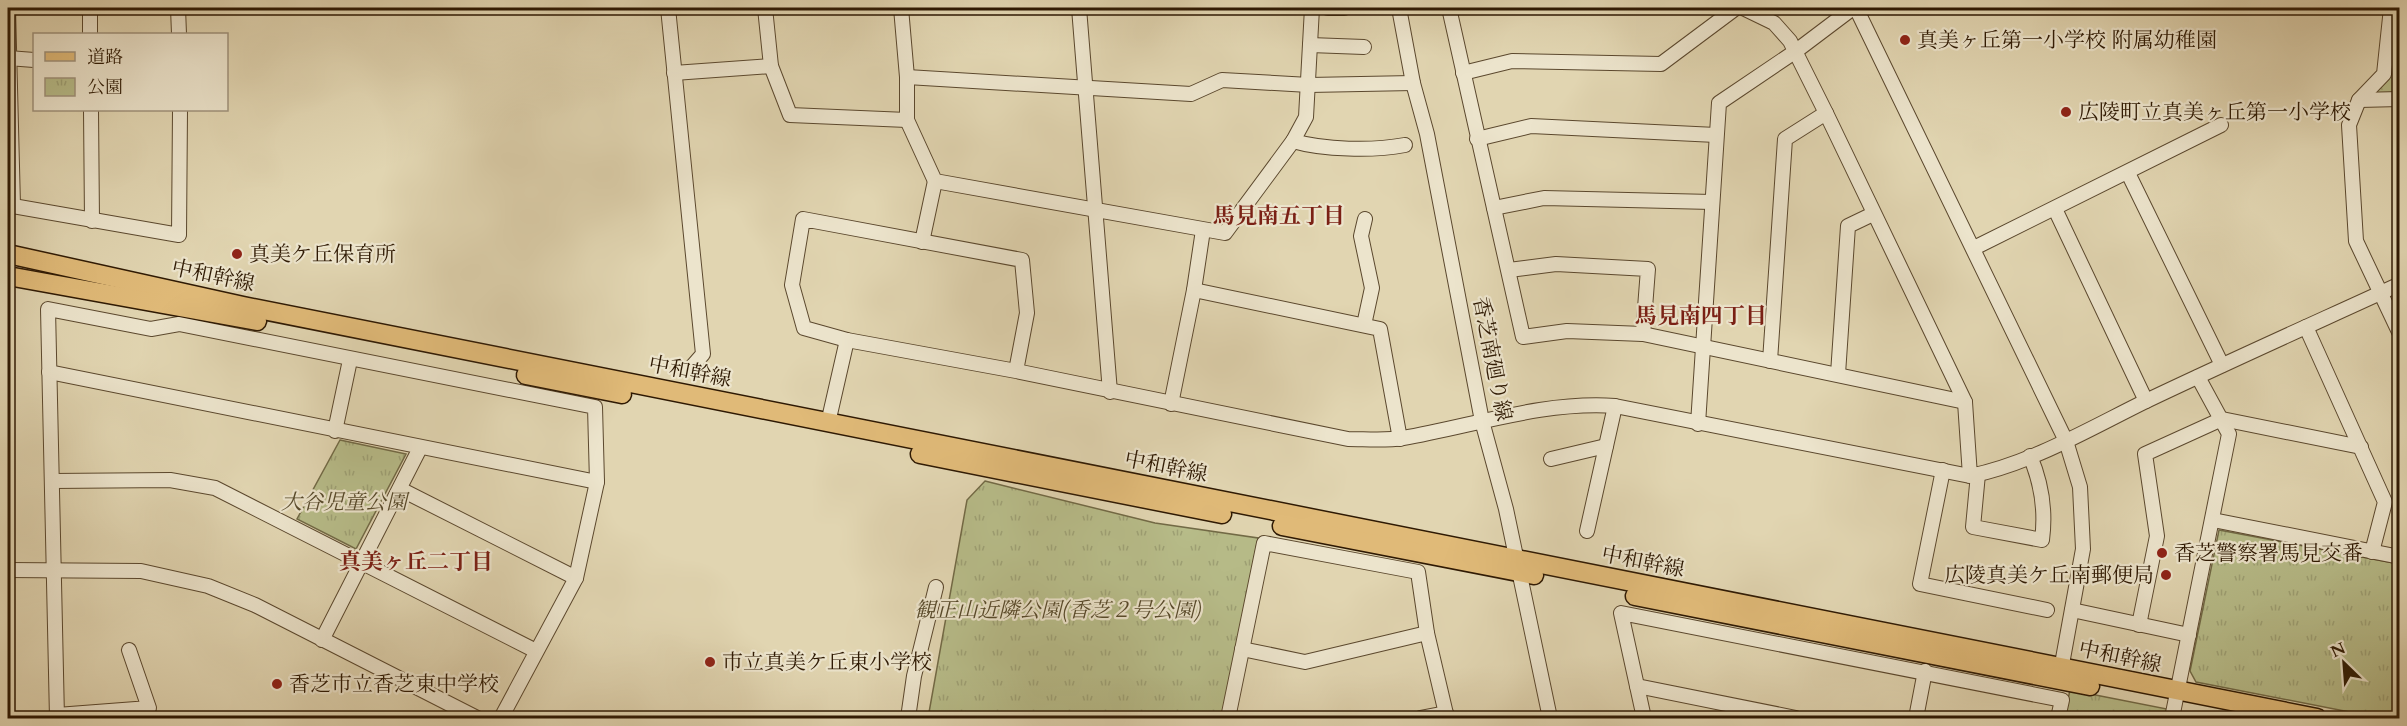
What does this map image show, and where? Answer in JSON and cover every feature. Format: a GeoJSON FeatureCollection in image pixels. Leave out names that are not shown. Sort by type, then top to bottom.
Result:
{"type":"FeatureCollection","features":[{"type":"Feature","properties":{"kind":"main road","name":"中和幹線"},"geometry":{"type":"LineString","coordinates":[[8,254],[243,306],[828,423],[1516,565]]}},
{"type":"Feature","properties":{"kind":"main road","name":"中和幹線"},"geometry":{"type":"LineString","coordinates":[[8,276],[252,320],[1516,565],[2061,674],[2176,705],[2254,718]]}},
{"type":"Feature","properties":{"kind":"main road","name":"中和幹線"},"geometry":{"type":"LineString","coordinates":[[2176,705],[2317,718]]}},
{"type":"Feature","properties":{"kind":"street"},"geometry":{"type":"LineString","coordinates":[[8,8],[13,206],[179,235],[180,111]]}},
{"type":"Feature","properties":{"kind":"street"},"geometry":{"type":"LineString","coordinates":[[90,8],[90,33]]}},
{"type":"Feature","properties":{"kind":"street"},"geometry":{"type":"LineString","coordinates":[[178,8],[179,33]]}},
{"type":"Feature","properties":{"kind":"street"},"geometry":{"type":"LineString","coordinates":[[668,8],[703,354],[689,370]]}},
{"type":"Feature","properties":{"kind":"street"},"geometry":{"type":"LineString","coordinates":[[765,8],[771,66],[790,115],[907,120]]}},
{"type":"Feature","properties":{"kind":"street"},"geometry":{"type":"LineString","coordinates":[[901,8],[907,77],[907,120],[935,181],[922,242]]}},
{"type":"Feature","properties":{"kind":"street"},"geometry":{"type":"LineString","coordinates":[[1079,8],[1110,392]]}},
{"type":"Feature","properties":{"kind":"street"},"geometry":{"type":"LineString","coordinates":[[935,181],[1226,233],[1293,141],[1306,117],[1312,8]]}},
{"type":"Feature","properties":{"kind":"street"},"geometry":{"type":"LineString","coordinates":[[1328,8],[1344,8]]}},
{"type":"Feature","properties":{"kind":"street","name":"香芝南廻り線"},"geometry":{"type":"LineString","coordinates":[[1399,8],[1413,83],[1427,134],[1482,422],[1506,509],[1550,718]]}},
{"type":"Feature","properties":{"kind":"street"},"geometry":{"type":"LineString","coordinates":[[1449,8],[1523,337],[1567,331],[1643,334],[1965,402]]}},
{"type":"Feature","properties":{"kind":"street"},"geometry":{"type":"LineString","coordinates":[[1463,73],[1512,61],[1661,64],[1736,8]]}},
{"type":"Feature","properties":{"kind":"street"},"geometry":{"type":"LineString","coordinates":[[1743,8],[1774,23],[1796,51],[1965,402],[1974,475],[1973,527],[2042,540],[2043,498],[2038,474],[2030,456]]}},
{"type":"Feature","properties":{"kind":"street"},"geometry":{"type":"LineString","coordinates":[[1698,424],[1719,103],[1855,8],[1974,248],[2066,441],[2080,488],[2083,549],[2061,674]]}},
{"type":"Feature","properties":{"kind":"street"},"geometry":{"type":"LineString","coordinates":[[2391,8],[2384,74],[2359,100],[2349,125],[2356,241],[2400,334]]}},
{"type":"Feature","properties":{"kind":"street"},"geometry":{"type":"LineString","coordinates":[[1311,45],[1364,47]]}},
{"type":"Feature","properties":{"kind":"street"},"geometry":{"type":"LineString","coordinates":[[8,58],[33,60]]}},
{"type":"Feature","properties":{"kind":"street"},"geometry":{"type":"LineString","coordinates":[[674,73],[771,66]]}},
{"type":"Feature","properties":{"kind":"street"},"geometry":{"type":"LineString","coordinates":[[907,77],[1191,94],[1222,80],[1309,85],[1413,83]]}},
{"type":"Feature","properties":{"kind":"street"},"geometry":{"type":"LineString","coordinates":[[2359,100],[2400,99]]}},
{"type":"Feature","properties":{"kind":"street"},"geometry":{"type":"LineString","coordinates":[[91,111],[92,221]]}},
{"type":"Feature","properties":{"kind":"street"},"geometry":{"type":"LineString","coordinates":[[1770,361],[1785,139],[1826,114]]}},
{"type":"Feature","properties":{"kind":"street"},"geometry":{"type":"LineString","coordinates":[[1477,139],[1531,126],[1716,135]]}},
{"type":"Feature","properties":{"kind":"street"},"geometry":{"type":"LineString","coordinates":[[1974,248],[2221,126]]}},
{"type":"Feature","properties":{"kind":"street"},"geometry":{"type":"LineString","coordinates":[[1293,141],[1385,149],[1405,145]]}},
{"type":"Feature","properties":{"kind":"street"},"geometry":{"type":"LineString","coordinates":[[2128,173],[2222,365]]}},
{"type":"Feature","properties":{"kind":"street"},"geometry":{"type":"LineString","coordinates":[[1494,208],[1544,198],[1712,202]]}},
{"type":"Feature","properties":{"kind":"street"},"geometry":{"type":"LineString","coordinates":[[2055,209],[2146,401]]}},
{"type":"Feature","properties":{"kind":"street"},"geometry":{"type":"LineString","coordinates":[[1838,374],[1848,226],[1873,214]]}},
{"type":"Feature","properties":{"kind":"street"},"geometry":{"type":"LineString","coordinates":[[1016,371],[1027,313],[1022,260],[803,219],[792,285],[804,328],[847,340],[1016,371],[1348,439],[1400,439],[1559,407],[1615,406],[1698,424],[1974,475],[1998,470],[2066,441],[2222,365],[2400,284]]}},
{"type":"Feature","properties":{"kind":"street"},"geometry":{"type":"LineString","coordinates":[[1364,325],[1372,288],[1361,236],[1365,219]]}},
{"type":"Feature","properties":{"kind":"street"},"geometry":{"type":"LineString","coordinates":[[1171,404],[1194,290],[1203,230]]}},
{"type":"Feature","properties":{"kind":"street"},"geometry":{"type":"LineString","coordinates":[[1509,270],[1556,264],[1648,269],[1643,334]]}},
{"type":"Feature","properties":{"kind":"street"},"geometry":{"type":"LineString","coordinates":[[1194,290],[1380,329],[1400,439]]}},
{"type":"Feature","properties":{"kind":"street"},"geometry":{"type":"LineString","coordinates":[[129,651],[149,708],[113,715],[57,717],[48,309],[151,329],[179,324],[350,360],[595,407],[597,482],[576,578],[501,718]]}},
{"type":"Feature","properties":{"kind":"street"},"geometry":{"type":"LineString","coordinates":[[2306,327],[2385,502],[2372,552]]}},
{"type":"Feature","properties":{"kind":"street"},"geometry":{"type":"LineString","coordinates":[[828,423],[847,340]]}},
{"type":"Feature","properties":{"kind":"street"},"geometry":{"type":"LineString","coordinates":[[335,431],[350,360]]}},
{"type":"Feature","properties":{"kind":"street"},"geometry":{"type":"LineString","coordinates":[[49,372],[597,482]]}},
{"type":"Feature","properties":{"kind":"street"},"geometry":{"type":"LineString","coordinates":[[2176,705],[2229,434],[2198,377]]}},
{"type":"Feature","properties":{"kind":"street"},"geometry":{"type":"LineString","coordinates":[[1587,531],[1615,406]]}},
{"type":"Feature","properties":{"kind":"street"},"geometry":{"type":"LineString","coordinates":[[2139,625],[2157,536],[2145,454],[2222,420],[2361,447]]}},
{"type":"Feature","properties":{"kind":"street"},"geometry":{"type":"LineString","coordinates":[[1551,459],[1606,446]]}},
{"type":"Feature","properties":{"kind":"street"},"geometry":{"type":"LineString","coordinates":[[322,640],[420,448]]}},
{"type":"Feature","properties":{"kind":"street"},"geometry":{"type":"LineString","coordinates":[[1942,470],[1920,584],[2047,610]]}},
{"type":"Feature","properties":{"kind":"street"},"geometry":{"type":"LineString","coordinates":[[52,481],[170,480],[215,488],[536,651]]}},
{"type":"Feature","properties":{"kind":"street"},"geometry":{"type":"LineString","coordinates":[[400,489],[576,578]]}},
{"type":"Feature","properties":{"kind":"street"},"geometry":{"type":"LineString","coordinates":[[2213,520],[2400,556]]}},
{"type":"Feature","properties":{"kind":"street"},"geometry":{"type":"LineString","coordinates":[[1228,718],[1264,543],[1418,572],[1426,633],[1446,716],[1420,718]]}},
{"type":"Feature","properties":{"kind":"street"},"geometry":{"type":"LineString","coordinates":[[8,570],[54,568],[141,571],[208,586],[255,605],[477,718]]}},
{"type":"Feature","properties":{"kind":"street"},"geometry":{"type":"LineString","coordinates":[[908,718],[914,676],[936,587]]}},
{"type":"Feature","properties":{"kind":"street"},"geometry":{"type":"LineString","coordinates":[[2072,610],[2189,635]]}},
{"type":"Feature","properties":{"kind":"street"},"geometry":{"type":"LineString","coordinates":[[1644,718],[1621,613],[1925,671],[2062,700],[2058,718]]}},
{"type":"Feature","properties":{"kind":"street"},"geometry":{"type":"LineString","coordinates":[[1242,649],[1305,662],[1426,633]]}},
{"type":"Feature","properties":{"kind":"street"},"geometry":{"type":"LineString","coordinates":[[1916,718],[1925,671]]}},
{"type":"Feature","properties":{"kind":"street"},"geometry":{"type":"LineString","coordinates":[[1637,686],[1796,718]]}},
{"type":"Feature","properties":{"kind":"green space"},"geometry":{"type":"Polygon","coordinates":[[[2399,13],[2399,95],[2374,96],[2374,90],[2391,68],[2399,13]]]}},
{"type":"Feature","properties":{"kind":"green space","name":"大谷児童公園"},"geometry":{"type":"Polygon","coordinates":[[[340,440],[406,454],[356,549],[297,519],[340,440]]]}},
{"type":"Feature","properties":{"kind":"green space","name":"観正山近隣公園(香芝２号公園)"},"geometry":{"type":"Polygon","coordinates":[[[985,481],[1155,523],[1258,538],[1223,718],[928,718],[967,500],[985,481]]]}},
{"type":"Feature","properties":{"kind":"green space"},"geometry":{"type":"Polygon","coordinates":[[[2219,530],[2399,564],[2399,718],[2380,718],[2196,682],[2190,671],[2219,530]]]}},
{"type":"Feature","properties":{"kind":"green space"},"geometry":{"type":"Polygon","coordinates":[[[2070,690],[2167,709],[2165,718],[2064,718],[2070,690]]]}},
{"type":"Feature","properties":{"kind":"place","name":"真美ヶ丘第一小学校 附属幼稚園"},"geometry":{"type":"Point","coordinates":[1905,40]}},
{"type":"Feature","properties":{"kind":"place","name":"広陵町立真美ヶ丘第一小学校"},"geometry":{"type":"Point","coordinates":[2066,112]}},
{"type":"Feature","properties":{"kind":"place","name":"真美ケ丘保育所"},"geometry":{"type":"Point","coordinates":[237,254]}},
{"type":"Feature","properties":{"kind":"place","name":"香芝警察署馬見交番"},"geometry":{"type":"Point","coordinates":[2162,553]}},
{"type":"Feature","properties":{"kind":"place","name":"広陵真美ケ丘南郵便局"},"geometry":{"type":"Point","coordinates":[2166,575]}},
{"type":"Feature","properties":{"kind":"place","name":"市立真美ケ丘東小学校"},"geometry":{"type":"Point","coordinates":[710,662]}},
{"type":"Feature","properties":{"kind":"place","name":"香芝市立香芝東中学校"},"geometry":{"type":"Point","coordinates":[277,684]}},
{"type":"Feature","properties":{"kind":"district","name":"馬見南五丁目"},"geometry":{"type":"Point","coordinates":[1279,216]}},
{"type":"Feature","properties":{"kind":"district","name":"馬見南四丁目"},"geometry":{"type":"Point","coordinates":[1701,316]}},
{"type":"Feature","properties":{"kind":"district","name":"真美ヶ丘二丁目"},"geometry":{"type":"Point","coordinates":[416,562]}}]}
